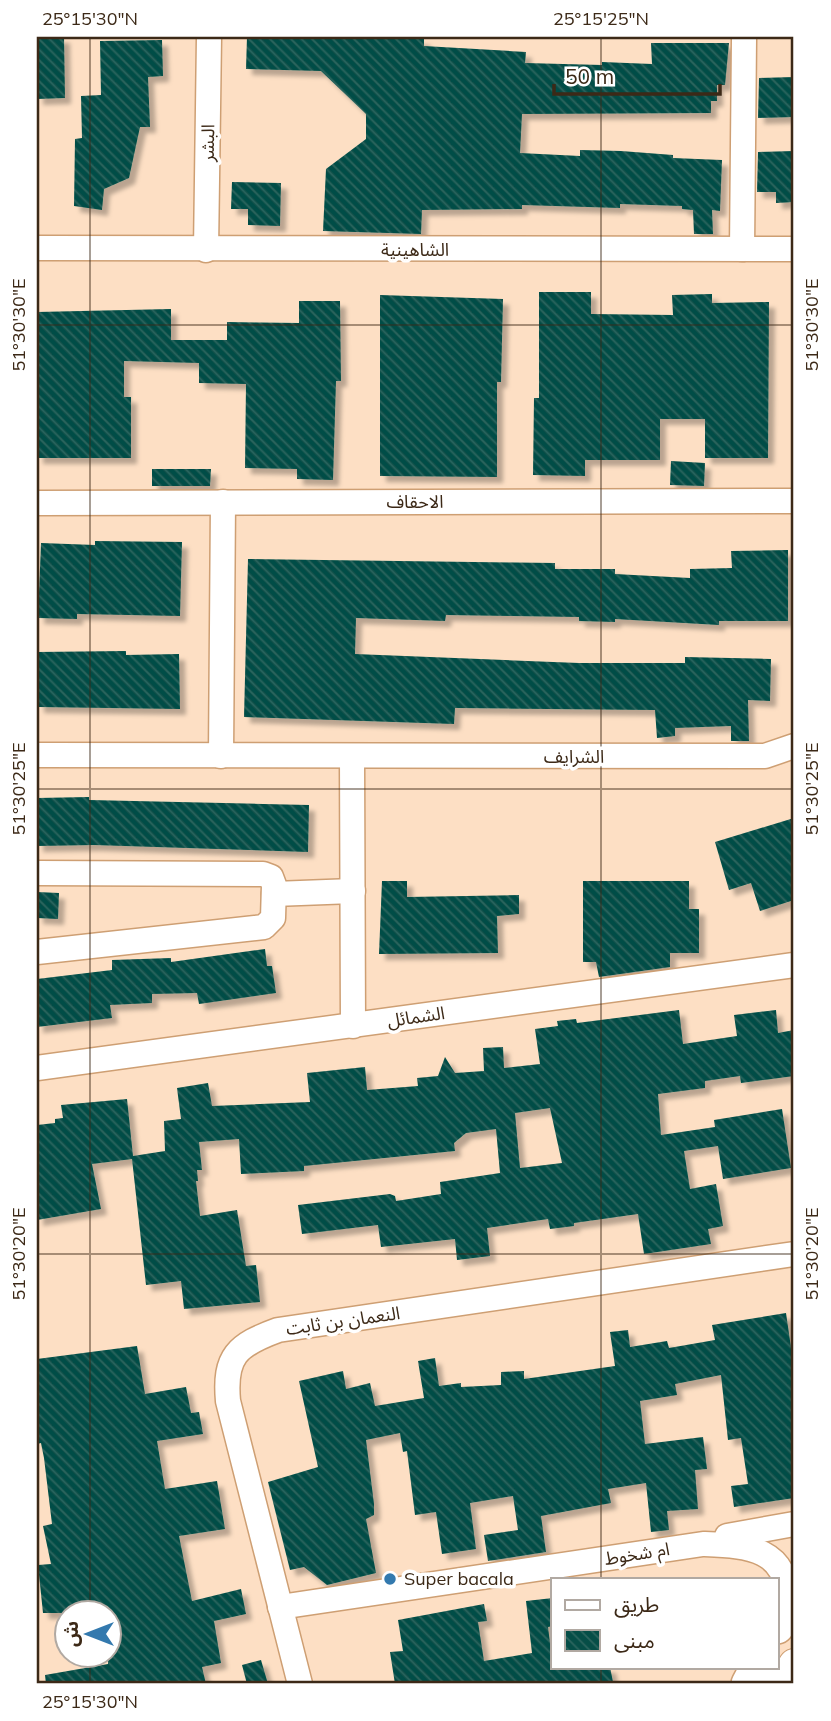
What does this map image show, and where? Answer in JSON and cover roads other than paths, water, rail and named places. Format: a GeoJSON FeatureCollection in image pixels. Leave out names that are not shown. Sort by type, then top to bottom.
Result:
{"type":"FeatureCollection","features":[{"type":"Feature","properties":{"kind":"main road"},"geometry":{"type":"LineString","coordinates":[[748,1684],[756,1668]]}},
{"type":"Feature","properties":{"kind":"street","name":"البشر"},"geometry":{"type":"LineString","coordinates":[[206,250],[209,37]]}},
{"type":"Feature","properties":{"kind":"street"},"geometry":{"type":"LineString","coordinates":[[742,248],[744,38]]}},
{"type":"Feature","properties":{"kind":"street","name":"الشاهينية"},"geometry":{"type":"LineString","coordinates":[[37,248],[794,249]]}},
{"type":"Feature","properties":{"kind":"street","name":"الاحقاف"},"geometry":{"type":"LineString","coordinates":[[37,503],[794,501]]}},
{"type":"Feature","properties":{"kind":"street"},"geometry":{"type":"LineString","coordinates":[[222,756],[223,502]]}},
{"type":"Feature","properties":{"kind":"street","name":"الشرايف"},"geometry":{"type":"LineString","coordinates":[[37,755],[765,756],[794,746]]}},
{"type":"Feature","properties":{"kind":"street"},"geometry":{"type":"LineString","coordinates":[[352,757],[354,1026]]}},
{"type":"Feature","properties":{"kind":"street"},"geometry":{"type":"LineString","coordinates":[[37,873],[263,873],[273,881],[274,894],[273,918],[260,928],[37,952]]}},
{"type":"Feature","properties":{"kind":"street"},"geometry":{"type":"LineString","coordinates":[[274,894],[353,891]]}},
{"type":"Feature","properties":{"kind":"street","name":"الشمائل"},"geometry":{"type":"LineString","coordinates":[[37,1068],[794,965]]}},
{"type":"Feature","properties":{"kind":"street","name":"النعمان بن ثابت"},"geometry":{"type":"LineString","coordinates":[[300,1684],[228,1401],[226,1373],[235,1356],[254,1339],[278,1330],[794,1254]]}},
{"type":"Feature","properties":{"kind":"street","name":"ام شخوط"},"geometry":{"type":"LineString","coordinates":[[703,1544],[724,1536],[794,1524]]}},
{"type":"Feature","properties":{"kind":"street","name":"ام شخوط"},"geometry":{"type":"LineString","coordinates":[[280,1608],[703,1544],[741,1546],[764,1553],[781,1569],[786,1580],[787,1608]]}},
{"type":"Feature","properties":{"kind":"street"},"geometry":{"type":"LineString","coordinates":[[782,1684],[794,1664]]}},
{"type":"Feature","properties":{"kind":"place","name":"Super bacala"},"geometry":{"type":"Point","coordinates":[390,1579]}}]}
